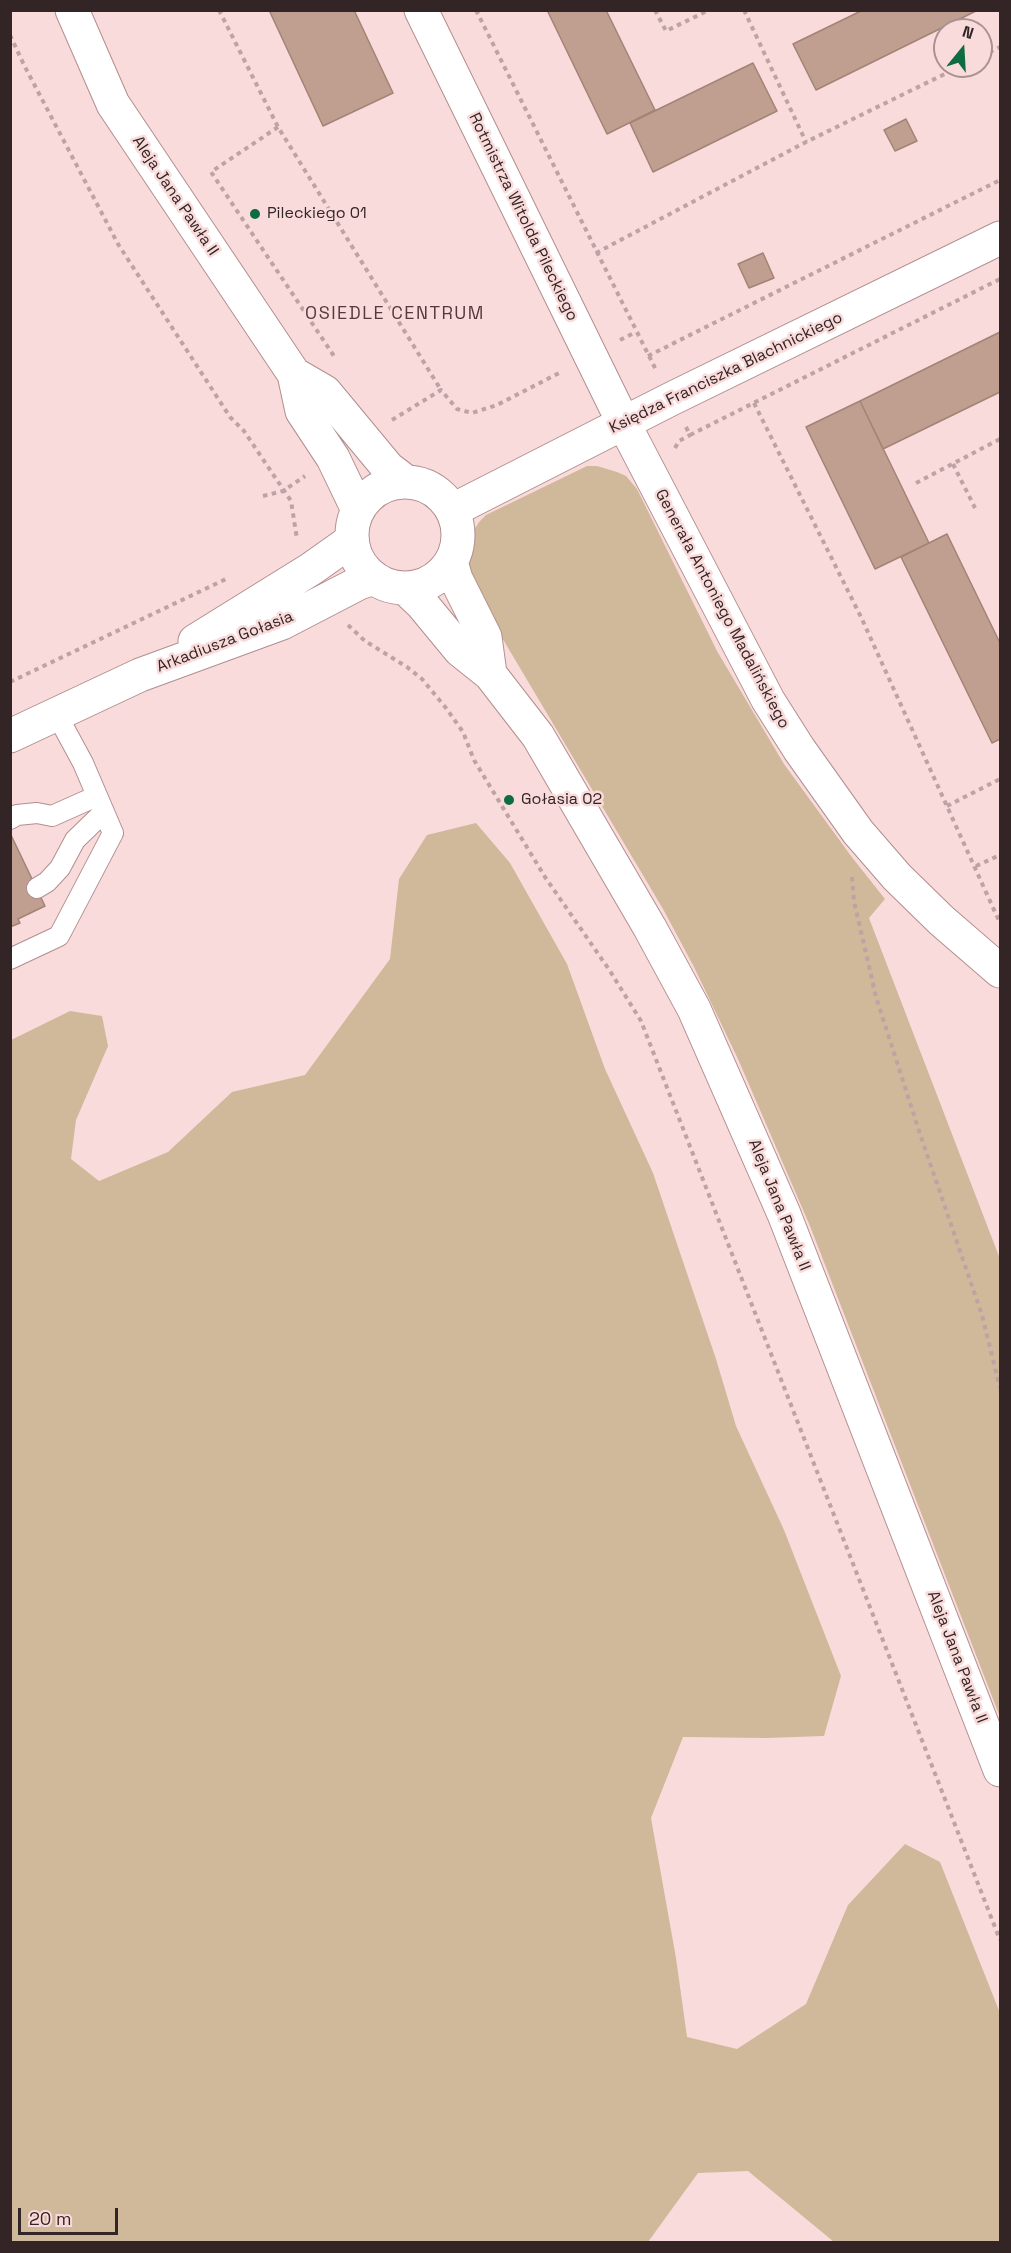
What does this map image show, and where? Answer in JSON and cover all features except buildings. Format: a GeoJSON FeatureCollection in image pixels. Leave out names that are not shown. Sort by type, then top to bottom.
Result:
{"type":"FeatureCollection","features":[{"type":"Feature","properties":{"kind":"street","name":"Aleja Jana Pawła II"},"geometry":{"type":"LineString","coordinates":[[72,10],[113,104],[294,374],[302,411],[333,458],[355,525]]}},
{"type":"Feature","properties":{"kind":"street","name":"Rotmistrza Witolda Pileckiego"},"geometry":{"type":"LineString","coordinates":[[421,10],[624,424]]}},
{"type":"Feature","properties":{"kind":"street","name":"Księdza Franciszka Blachnickiego"},"geometry":{"type":"LineString","coordinates":[[453,510],[1000,238]]}},
{"type":"Feature","properties":{"kind":"street","name":"Aleja Jana Pawła II"},"geometry":{"type":"LineString","coordinates":[[294,374],[325,392],[388,468],[405,481]]}},
{"type":"Feature","properties":{"kind":"street","name":"Generała Antoniego Madalińskiego"},"geometry":{"type":"LineString","coordinates":[[624,424],[768,700],[799,749],[858,832],[897,877],[941,921],[1000,971]]}},
{"type":"Feature","properties":{"kind":"street"},"geometry":{"type":"LineString","coordinates":[[405,481],[424,485],[441,495],[453,510],[458,527],[458,546],[443,573],[432,581],[419,587],[388,586],[374,578],[363,567],[356,554],[355,525],[366,498],[377,489],[391,483],[405,481]]}},
{"type":"Feature","properties":{"kind":"street","name":"Arkadiusza Gołasia"},"geometry":{"type":"LineString","coordinates":[[140,675],[311,569],[355,525]]}},
{"type":"Feature","properties":{"kind":"street"},"geometry":{"type":"LineString","coordinates":[[451,562],[456,579],[485,637],[490,674]]}},
{"type":"Feature","properties":{"kind":"street","name":"Arkadiusza Gołasia"},"geometry":{"type":"LineString","coordinates":[[10,736],[140,675],[282,623],[359,583],[374,578]]}},
{"type":"Feature","properties":{"kind":"street","name":"Aleja Jana Pawła II"},"geometry":{"type":"LineString","coordinates":[[405,588],[422,604],[460,650],[490,674],[538,736],[650,928],[694,1009],[784,1214],[1000,1770]]}},
{"type":"Feature","properties":{"kind":"lane"},"geometry":{"type":"LineString","coordinates":[[10,959],[58,936],[113,833],[83,763],[57,715]]}},
{"type":"Feature","properties":{"kind":"lane"},"geometry":{"type":"LineString","coordinates":[[10,819],[17,815],[37,813],[52,816],[100,804]]}},
{"type":"Feature","properties":{"kind":"lane"},"geometry":{"type":"LineString","coordinates":[[37,888],[47,882],[60,868],[75,840],[100,804]]}},
{"type":"Feature","properties":{"kind":"path"},"geometry":{"type":"LineString","coordinates":[[219,10],[278,127],[441,390],[457,409],[471,413],[497,405],[636,332],[476,10]]}},
{"type":"Feature","properties":{"kind":"path"},"geometry":{"type":"LineString","coordinates":[[655,10],[666,31],[709,10]]}},
{"type":"Feature","properties":{"kind":"path"},"geometry":{"type":"LineString","coordinates":[[744,10],[806,142]]}},
{"type":"Feature","properties":{"kind":"path"},"geometry":{"type":"LineString","coordinates":[[10,34],[118,244],[230,417],[244,431],[291,501],[298,540]]}},
{"type":"Feature","properties":{"kind":"path"},"geometry":{"type":"LineString","coordinates":[[596,253],[806,142],[937,78]]}},
{"type":"Feature","properties":{"kind":"path"},"geometry":{"type":"LineString","coordinates":[[278,127],[211,172],[342,368]]}},
{"type":"Feature","properties":{"kind":"path"},"geometry":{"type":"LineString","coordinates":[[648,356],[1000,180]]}},
{"type":"Feature","properties":{"kind":"path"},"geometry":{"type":"LineString","coordinates":[[391,421],[441,390]]}},
{"type":"Feature","properties":{"kind":"path"},"geometry":{"type":"LineString","coordinates":[[754,403],[861,617],[1000,923]]}},
{"type":"Feature","properties":{"kind":"path"},"geometry":{"type":"LineString","coordinates":[[916,483],[1000,439]]}},
{"type":"Feature","properties":{"kind":"path"},"geometry":{"type":"LineString","coordinates":[[953,464],[975,508]]}},
{"type":"Feature","properties":{"kind":"path"},"geometry":{"type":"LineString","coordinates":[[263,496],[283,491]]}},
{"type":"Feature","properties":{"kind":"path"},"geometry":{"type":"LineString","coordinates":[[10,682],[236,574]]}},
{"type":"Feature","properties":{"kind":"path"},"geometry":{"type":"LineString","coordinates":[[343,620],[365,641],[422,679],[463,732],[474,760],[545,877],[642,1021],[1000,1940]]}},
{"type":"Feature","properties":{"kind":"path"},"geometry":{"type":"LineString","coordinates":[[947,806],[1000,779]]}},
{"type":"Feature","properties":{"kind":"path"},"geometry":{"type":"LineString","coordinates":[[858,832],[851,856],[854,901],[876,997],[982,1315],[1000,1388]]}},
{"type":"Feature","properties":{"kind":"path"},"geometry":{"type":"LineString","coordinates":[[976,866],[1000,855]]}},
{"type":"Feature","properties":{"kind":"shaded area"},"geometry":{"type":"Polygon","coordinates":[[[587,466],[597,466],[626,476],[637,489],[717,651],[784,764],[885,899],[869,918],[1000,1259],[1000,1717],[810,1226],[738,1059],[663,909],[466,577],[463,561],[468,538],[486,515],[587,466]]]}},
{"type":"Feature","properties":{"kind":"shaded area"},"geometry":{"type":"Polygon","coordinates":[[[476,823],[510,863],[567,964],[605,1069],[653,1173],[716,1359],[736,1426],[784,1530],[841,1676],[824,1736],[683,1737],[651,1818],[676,1958],[687,2037],[737,2049],[806,2004],[848,1905],[905,1844],[940,1862],[1000,2013],[1000,2242],[834,2242],[748,2171],[698,2173],[648,2242],[11,2242],[11,1040],[70,1011],[102,1016],[108,1046],[76,1120],[71,1159],[99,1181],[168,1152],[232,1092],[305,1075],[390,959],[399,879],[427,835],[476,823]]]}},
{"type":"Feature","properties":{"kind":"place","name":"Pileckiego 01"},"geometry":{"type":"Point","coordinates":[255,214]}},
{"type":"Feature","properties":{"kind":"place","name":"Gołasia 02"},"geometry":{"type":"Point","coordinates":[509,800]}},
{"type":"Feature","properties":{"kind":"district","name":"OSIEDLE CENTRUM"},"geometry":{"type":"Point","coordinates":[395,314]}}]}
